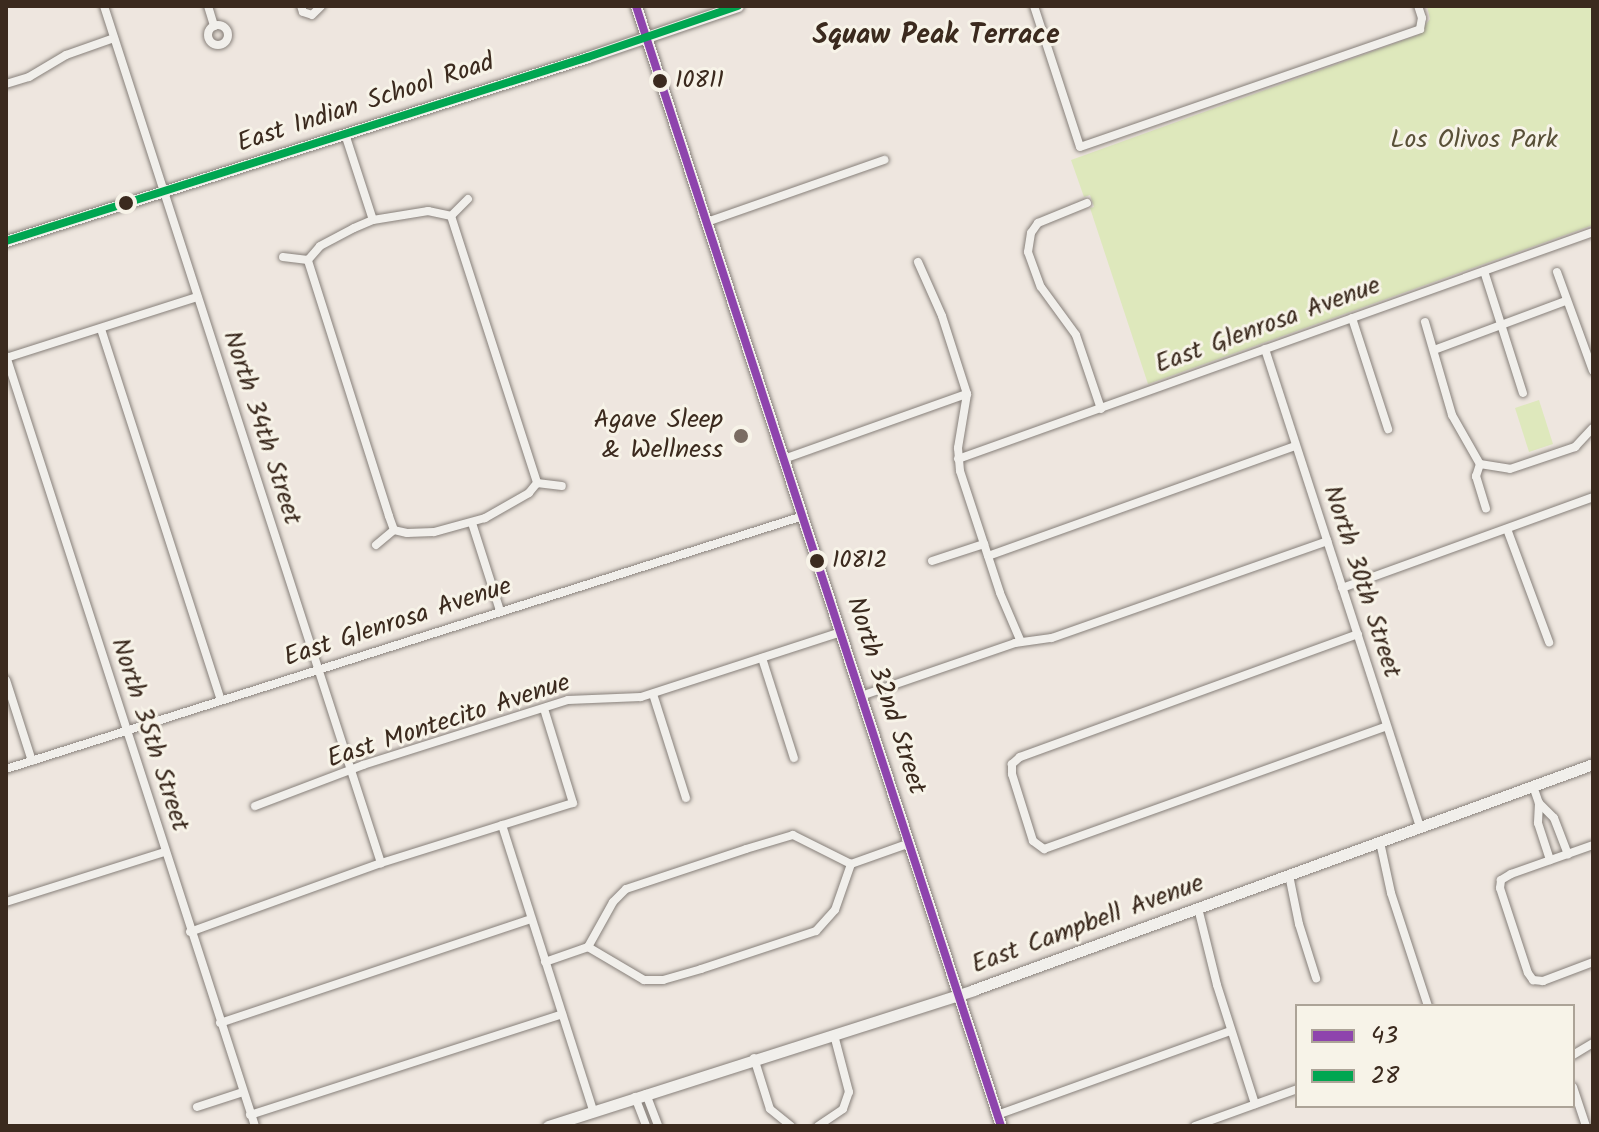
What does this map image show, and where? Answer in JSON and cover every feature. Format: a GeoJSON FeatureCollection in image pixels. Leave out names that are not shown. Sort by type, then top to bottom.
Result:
{"type":"FeatureCollection","features":[{"type":"Feature","properties":{"kind":"main road","name":"North 32nd Street"},"geometry":{"type":"LineString","coordinates":[[636,6],[999,1120]]}},
{"type":"Feature","properties":{"kind":"main road","name":"East Indian School Road"},"geometry":{"type":"LineString","coordinates":[[6,241],[647,38],[738,6]]}},
{"type":"Feature","properties":{"kind":"main road","name":"East Campbell Avenue"},"geometry":{"type":"LineString","coordinates":[[548,1126],[958,995],[1593,764]]}},
{"type":"Feature","properties":{"kind":"street","name":"North 34th Street"},"geometry":{"type":"LineString","coordinates":[[104,6],[381,863]]}},
{"type":"Feature","properties":{"kind":"street"},"geometry":{"type":"LineString","coordinates":[[208,6],[214,26]]}},
{"type":"Feature","properties":{"kind":"street"},"geometry":{"type":"LineString","coordinates":[[301,6],[309,15],[316,15],[321,6]]}},
{"type":"Feature","properties":{"kind":"street"},"geometry":{"type":"LineString","coordinates":[[1034,6],[1080,147],[1420,29],[1422,18],[1418,6]]}},
{"type":"Feature","properties":{"kind":"street"},"geometry":{"type":"LineString","coordinates":[[6,84],[29,77],[66,55],[114,38]]}},
{"type":"Feature","properties":{"kind":"street"},"geometry":{"type":"LineString","coordinates":[[345,134],[373,220]]}},
{"type":"Feature","properties":{"kind":"street"},"geometry":{"type":"LineString","coordinates":[[707,222],[884,160]]}},
{"type":"Feature","properties":{"kind":"street"},"geometry":{"type":"LineString","coordinates":[[451,216],[468,199]]}},
{"type":"Feature","properties":{"kind":"street"},"geometry":{"type":"LineString","coordinates":[[1087,203],[1043,218],[1031,233],[1028,252],[1034,272],[1076,335],[1101,409]]}},
{"type":"Feature","properties":{"kind":"street"},"geometry":{"type":"LineString","coordinates":[[308,260],[320,246],[373,220],[428,211],[451,216]]}},
{"type":"Feature","properties":{"kind":"street"},"geometry":{"type":"LineString","coordinates":[[451,216],[537,483]]}},
{"type":"Feature","properties":{"kind":"street","name":"East Glenrosa Avenue"},"geometry":{"type":"LineString","coordinates":[[958,459],[1593,232]]}},
{"type":"Feature","properties":{"kind":"street"},"geometry":{"type":"LineString","coordinates":[[283,257],[308,260]]}},
{"type":"Feature","properties":{"kind":"street"},"geometry":{"type":"LineString","coordinates":[[308,260],[394,530]]}},
{"type":"Feature","properties":{"kind":"street"},"geometry":{"type":"LineString","coordinates":[[918,262],[942,316],[967,394],[958,459],[988,556],[1021,642]]}},
{"type":"Feature","properties":{"kind":"street"},"geometry":{"type":"LineString","coordinates":[[1484,271],[1523,393]]}},
{"type":"Feature","properties":{"kind":"street"},"geometry":{"type":"LineString","coordinates":[[1557,272],[1593,371]]}},
{"type":"Feature","properties":{"kind":"street"},"geometry":{"type":"LineString","coordinates":[[6,357],[197,297]]}},
{"type":"Feature","properties":{"kind":"street"},"geometry":{"type":"LineString","coordinates":[[1434,350],[1566,301]]}},
{"type":"Feature","properties":{"kind":"street"},"geometry":{"type":"LineString","coordinates":[[1352,318],[1388,429]]}},
{"type":"Feature","properties":{"kind":"street"},"geometry":{"type":"LineString","coordinates":[[1425,322],[1452,415],[1480,464],[1476,476],[1486,509]]}},
{"type":"Feature","properties":{"kind":"street"},"geometry":{"type":"LineString","coordinates":[[101,329],[221,700]]}},
{"type":"Feature","properties":{"kind":"street","name":"North 30th Street"},"geometry":{"type":"LineString","coordinates":[[1265,349],[1420,827]]}},
{"type":"Feature","properties":{"kind":"street","name":"North 35th Street"},"geometry":{"type":"LineString","coordinates":[[6,357],[255,1126]]}},
{"type":"Feature","properties":{"kind":"street"},"geometry":{"type":"LineString","coordinates":[[784,459],[967,394]]}},
{"type":"Feature","properties":{"kind":"street"},"geometry":{"type":"LineString","coordinates":[[1480,464],[1510,469],[1575,447],[1593,428]]}},
{"type":"Feature","properties":{"kind":"street"},"geometry":{"type":"LineString","coordinates":[[988,556],[1296,446]]}},
{"type":"Feature","properties":{"kind":"street"},"geometry":{"type":"LineString","coordinates":[[537,483],[562,486]]}},
{"type":"Feature","properties":{"kind":"street"},"geometry":{"type":"LineString","coordinates":[[376,545],[394,530],[434,532],[472,523],[529,493],[537,483]]}},
{"type":"Feature","properties":{"kind":"street"},"geometry":{"type":"LineString","coordinates":[[1342,588],[1593,497]]}},
{"type":"Feature","properties":{"kind":"street","name":"East Glenrosa Avenue"},"geometry":{"type":"LineString","coordinates":[[6,769],[803,516]]}},
{"type":"Feature","properties":{"kind":"street"},"geometry":{"type":"LineString","coordinates":[[472,523],[500,611]]}},
{"type":"Feature","properties":{"kind":"street"},"geometry":{"type":"LineString","coordinates":[[1507,529],[1549,642]]}},
{"type":"Feature","properties":{"kind":"street"},"geometry":{"type":"LineString","coordinates":[[861,696],[1021,642],[1052,638],[1327,541]]}},
{"type":"Feature","properties":{"kind":"street"},"geometry":{"type":"LineString","coordinates":[[932,561],[984,544]]}},
{"type":"Feature","properties":{"kind":"street","name":"East Montecito Avenue"},"geometry":{"type":"LineString","coordinates":[[255,806],[351,770],[568,700],[630,699],[653,694],[841,632]]}},
{"type":"Feature","properties":{"kind":"street"},"geometry":{"type":"LineString","coordinates":[[1358,634],[1193,691],[1020,757],[1012,764],[1012,774],[1033,841],[1044,849],[1387,726]]}},
{"type":"Feature","properties":{"kind":"street"},"geometry":{"type":"LineString","coordinates":[[762,658],[794,758]]}},
{"type":"Feature","properties":{"kind":"street"},"geometry":{"type":"LineString","coordinates":[[6,680],[32,761]]}},
{"type":"Feature","properties":{"kind":"street"},"geometry":{"type":"LineString","coordinates":[[653,694],[686,798]]}},
{"type":"Feature","properties":{"kind":"street"},"geometry":{"type":"LineString","coordinates":[[190,932],[381,863],[573,803],[544,709]]}},
{"type":"Feature","properties":{"kind":"street"},"geometry":{"type":"LineString","coordinates":[[1533,786],[1539,803],[1538,823],[1550,860]]}},
{"type":"Feature","properties":{"kind":"street"},"geometry":{"type":"LineString","coordinates":[[1539,803],[1554,818],[1568,854]]}},
{"type":"Feature","properties":{"kind":"street"},"geometry":{"type":"LineString","coordinates":[[502,825],[593,1111]]}},
{"type":"Feature","properties":{"kind":"street"},"geometry":{"type":"LineString","coordinates":[[1542,834],[1558,827]]}},
{"type":"Feature","properties":{"kind":"street"},"geometry":{"type":"LineString","coordinates":[[545,962],[588,947],[613,902],[626,889],[746,849],[793,835],[851,864],[910,843]]}},
{"type":"Feature","properties":{"kind":"street"},"geometry":{"type":"LineString","coordinates":[[1380,842],[1391,893],[1427,1004]]}},
{"type":"Feature","properties":{"kind":"street"},"geometry":{"type":"LineString","coordinates":[[1593,845],[1501,880],[1500,888],[1533,980],[1543,981],[1593,962]]}},
{"type":"Feature","properties":{"kind":"street"},"geometry":{"type":"LineString","coordinates":[[6,902],[165,852]]}},
{"type":"Feature","properties":{"kind":"street"},"geometry":{"type":"LineString","coordinates":[[588,947],[644,980],[663,980],[701,969],[816,931],[835,910],[851,864]]}},
{"type":"Feature","properties":{"kind":"street"},"geometry":{"type":"LineString","coordinates":[[1289,875],[1299,924],[1316,978]]}},
{"type":"Feature","properties":{"kind":"street"},"geometry":{"type":"LineString","coordinates":[[1198,908],[1230,1031],[1255,1104]]}},
{"type":"Feature","properties":{"kind":"street"},"geometry":{"type":"LineString","coordinates":[[220,1023],[531,919]]}},
{"type":"Feature","properties":{"kind":"street"},"geometry":{"type":"LineString","coordinates":[[250,1115],[562,1014]]}},
{"type":"Feature","properties":{"kind":"street"},"geometry":{"type":"LineString","coordinates":[[999,1120],[1230,1031]]}},
{"type":"Feature","properties":{"kind":"street"},"geometry":{"type":"LineString","coordinates":[[818,1126],[843,1109],[849,1092],[834,1035]]}},
{"type":"Feature","properties":{"kind":"street"},"geometry":{"type":"LineString","coordinates":[[1575,1054],[1593,1043]]}},
{"type":"Feature","properties":{"kind":"street"},"geometry":{"type":"LineString","coordinates":[[754,1058],[770,1109],[791,1126]]}},
{"type":"Feature","properties":{"kind":"street"},"geometry":{"type":"LineString","coordinates":[[1195,1126],[1295,1090]]}},
{"type":"Feature","properties":{"kind":"street"},"geometry":{"type":"LineString","coordinates":[[197,1107],[243,1092]]}},
{"type":"Feature","properties":{"kind":"street"},"geometry":{"type":"LineString","coordinates":[[1575,1093],[1586,1126]]}},
{"type":"Feature","properties":{"kind":"street"},"geometry":{"type":"LineString","coordinates":[[640,1095],[652,1125]]}},
{"type":"Feature","properties":{"kind":"green space","name":"Los Olivos Park"},"geometry":{"type":"Polygon","coordinates":[[[1427,6],[1593,6],[1593,225],[1148,384],[1090,208],[1094,207],[1090,195],[1084,197],[1071,160],[1418,35],[1430,19],[1427,6]]]}},
{"type":"Feature","properties":{"kind":"green space"},"geometry":{"type":"Polygon","coordinates":[[[1539,400],[1553,444],[1529,452],[1515,408],[1539,400]]]}},
{"type":"Feature","properties":{"kind":"transit line","name":"43"},"geometry":{"type":"LineString","coordinates":[[636,6],[1001,1126]]}},
{"type":"Feature","properties":{"kind":"transit line","name":"28"},"geometry":{"type":"LineString","coordinates":[[6,241],[588,57],[738,6]]}},
{"type":"Feature","properties":{"kind":"place","name":"10811"},"geometry":{"type":"Point","coordinates":[660,81]}},
{"type":"Feature","properties":{"kind":"place","name":"Agave Sleep & Wellness"},"geometry":{"type":"Point","coordinates":[741,436]}},
{"type":"Feature","properties":{"kind":"place","name":"10812"},"geometry":{"type":"Point","coordinates":[817,561]}},
{"type":"Feature","properties":{"kind":"district","name":"Squaw Peak Terrace"},"geometry":{"type":"Point","coordinates":[936,36]}}]}
